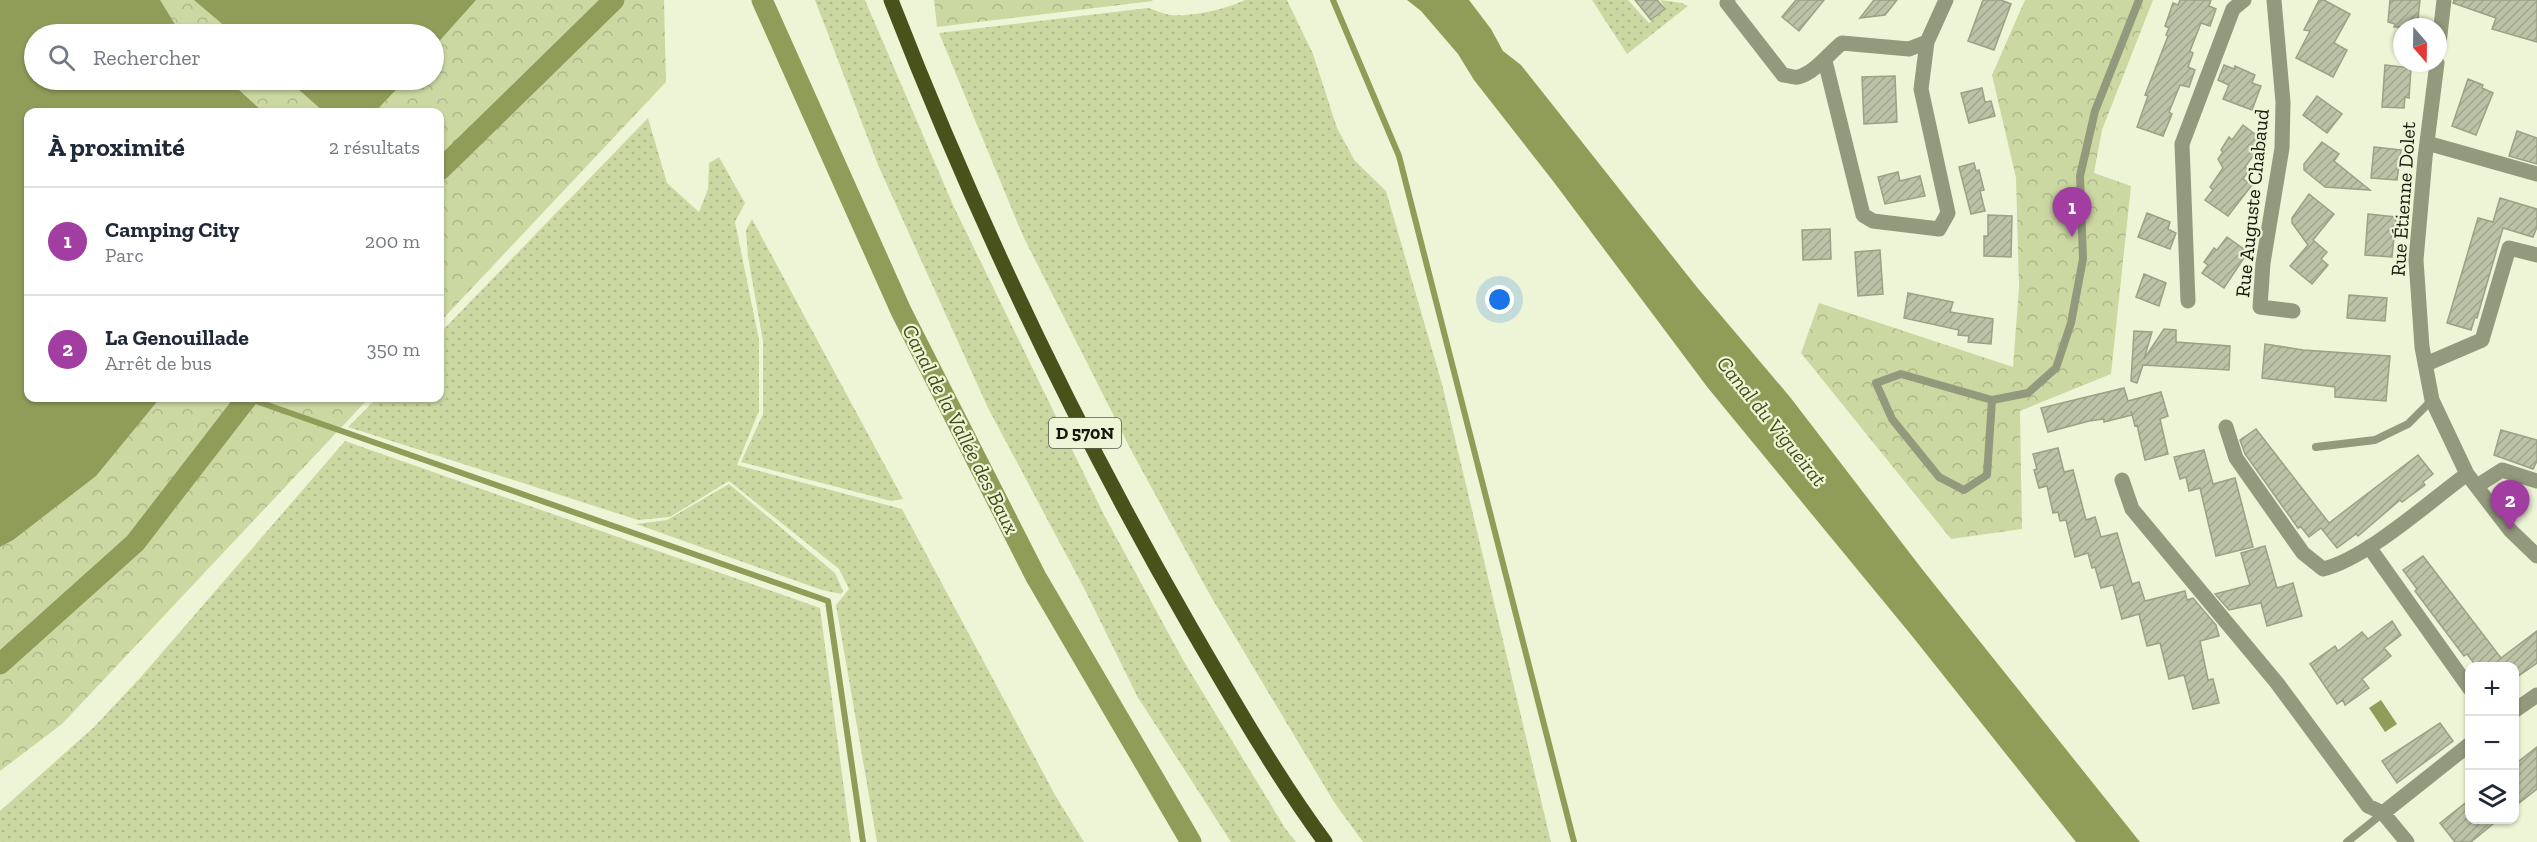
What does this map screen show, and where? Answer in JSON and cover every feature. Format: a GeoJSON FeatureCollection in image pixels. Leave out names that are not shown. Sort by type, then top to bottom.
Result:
{"type":"FeatureCollection","features":[{"type":"Feature","properties":{"kind":"main road","name":"D 570N"},"geometry":{"type":"LineString","coordinates":[[891,0],[967,185],[1056,375],[1124,507],[1244,719],[1325,842]]}},
{"type":"Feature","properties":{"kind":"street"},"geometry":{"type":"LineString","coordinates":[[1728,0],[1783,75],[1798,77],[1825,61],[1842,43],[1909,48],[1927,42]]}},
{"type":"Feature","properties":{"kind":"street"},"geometry":{"type":"LineString","coordinates":[[1825,61],[1863,215],[1873,221],[1939,229],[1948,213],[1921,88],[1927,42],[1946,0]]}},
{"type":"Feature","properties":{"kind":"street"},"geometry":{"type":"LineString","coordinates":[[2188,301],[2182,144],[2233,9],[2244,0]]}},
{"type":"Feature","properties":{"kind":"street","name":"Rue Auguste Chabaud"},"geometry":{"type":"LineString","coordinates":[[2274,0],[2283,102],[2282,148],[2264,263],[2260,307],[2293,311]]}},
{"type":"Feature","properties":{"kind":"street"},"geometry":{"type":"LineString","coordinates":[[2442,18],[2444,0]]}},
{"type":"Feature","properties":{"kind":"street","name":"Rue Étienne Dolet"},"geometry":{"type":"LineString","coordinates":[[2436,72],[2416,260],[2426,364],[2432,400],[2472,480],[2510,530],[2537,556]]}},
{"type":"Feature","properties":{"kind":"street"},"geometry":{"type":"LineString","coordinates":[[2427,143],[2537,174]]}},
{"type":"Feature","properties":{"kind":"street"},"geometry":{"type":"LineString","coordinates":[[2426,364],[2482,340],[2509,248],[2537,255]]}},
{"type":"Feature","properties":{"kind":"street"},"geometry":{"type":"LineString","coordinates":[[2226,427],[2236,458],[2303,553],[2323,569],[2340,565],[2472,480],[2502,470],[2537,481]]}},
{"type":"Feature","properties":{"kind":"street"},"geometry":{"type":"LineString","coordinates":[[2122,480],[2132,509],[2277,684],[2368,806],[2384,813],[2407,842]]}},
{"type":"Feature","properties":{"kind":"street"},"geometry":{"type":"LineString","coordinates":[[2369,547],[2465,683]]}},
{"type":"Feature","properties":{"kind":"street"},"geometry":{"type":"LineString","coordinates":[[2519,708],[2537,695]]}},
{"type":"Feature","properties":{"kind":"street"},"geometry":{"type":"LineString","coordinates":[[2384,813],[2465,747]]}},
{"type":"Feature","properties":{"kind":"lane"},"geometry":{"type":"LineString","coordinates":[[1992,400],[1987,475],[1964,490],[1939,477],[1892,419],[1876,383],[1901,374],[1992,400],[2028,393],[2056,368],[2071,322],[2083,259],[2080,176],[2092,122],[2139,0]]}},
{"type":"Feature","properties":{"kind":"lane"},"geometry":{"type":"LineString","coordinates":[[2316,447],[2375,441],[2408,424],[2432,400]]}},
{"type":"Feature","properties":{"kind":"lane"},"geometry":{"type":"LineString","coordinates":[[2347,842],[2384,813]]}},
{"type":"Feature","properties":{"kind":"green space"},"geometry":{"type":"Polygon","coordinates":[[[0,0],[664,0],[666,82],[444,318],[444,108],[24,108],[24,402],[365,402],[62,724],[0,771],[0,0]]]}},
{"type":"Feature","properties":{"kind":"green space"},"geometry":{"type":"Polygon","coordinates":[[[815,0],[865,0],[953,205],[1103,513],[1183,660],[1285,828],[1296,842],[1231,842],[1137,696],[1085,590],[988,408],[878,165],[815,0]]]}},
{"type":"Feature","properties":{"kind":"green space"},"geometry":{"type":"Polygon","coordinates":[[[934,0],[1152,0],[1153,1],[937,27],[934,0]]]}},
{"type":"Feature","properties":{"kind":"green space"},"geometry":{"type":"Polygon","coordinates":[[[1245,0],[1287,0],[1313,54],[1337,128],[1355,161],[1386,191],[1442,384],[1551,842],[1363,842],[1334,802],[1210,595],[1131,450],[1023,236],[939,33],[1148,8],[1171,15],[1198,14],[1245,0]]]}},
{"type":"Feature","properties":{"kind":"green space"},"geometry":{"type":"Polygon","coordinates":[[[1592,0],[1628,0],[1649,23],[1666,9],[1660,0],[1688,6],[1627,54],[1592,0]]]}},
{"type":"Feature","properties":{"kind":"green space"},"geometry":{"type":"Polygon","coordinates":[[[2025,0],[2153,0],[2102,130],[2094,173],[2131,186],[2111,374],[2020,411],[2022,529],[1951,539],[1801,353],[1819,303],[2013,367],[2019,287],[2016,178],[1992,75],[2025,0]]]}},
{"type":"Feature","properties":{"kind":"green space"},"geometry":{"type":"Polygon","coordinates":[[[648,118],[667,183],[699,212],[708,189],[709,163],[719,157],[745,203],[735,222],[759,340],[759,411],[737,465],[902,509],[1055,795],[1084,842],[877,842],[836,605],[849,589],[839,569],[729,481],[670,517],[638,520],[348,427],[373,402],[444,402],[444,329],[648,118]]]}},
{"type":"Feature","properties":{"kind":"green space"},"geometry":{"type":"Polygon","coordinates":[[[752,219],[903,499],[891,501],[741,462],[763,414],[763,341],[748,257],[746,230],[752,219]]]}},
{"type":"Feature","properties":{"kind":"green space"},"geometry":{"type":"Polygon","coordinates":[[[345,441],[820,608],[851,842],[0,842],[0,811],[94,727],[140,678],[345,441]]]}},
{"type":"Feature","properties":{"kind":"green space"},"geometry":{"type":"Polygon","coordinates":[[[729,484],[835,573],[843,591],[841,594],[822,590],[636,524],[667,520],[729,484]]]}},
{"type":"Feature","properties":{"kind":"water"},"geometry":{"type":"Polygon","coordinates":[[[0,0],[160,0],[175,24],[24,24],[24,90],[239,90],[259,108],[24,108],[24,402],[157,402],[96,476],[13,540],[0,547],[0,0]]]}},
{"type":"Feature","properties":{"kind":"water"},"geometry":{"type":"Polygon","coordinates":[[[194,0],[476,0],[444,36],[444,24],[222,24],[194,0]]]}},
{"type":"Feature","properties":{"kind":"water","name":"Canal du Vigueirat"},"geometry":{"type":"Polygon","coordinates":[[[1407,0],[1469,0],[1491,29],[1503,51],[1521,65],[1696,286],[1790,397],[1922,569],[2140,842],[2076,842],[1912,636],[1708,388],[1553,181],[1474,80],[1458,54],[1421,11],[1407,0]]]}},
{"type":"Feature","properties":{"kind":"water"},"geometry":{"type":"Polygon","coordinates":[[[299,90],[396,90],[379,108],[320,108],[299,90]]]}},
{"type":"Feature","properties":{"kind":"water"},"geometry":{"type":"Polygon","coordinates":[[[2381,700],[2397,724],[2385,732],[2369,708],[2381,700]]]}},
{"type":"Feature","properties":{"kind":"building"},"geometry":{"type":"Polygon","coordinates":[[[1635,0],[1657,0],[1665,9],[1651,20],[1635,0]]]}},
{"type":"Feature","properties":{"kind":"building"},"geometry":{"type":"Polygon","coordinates":[[[1796,0],[1824,0],[1799,31],[1782,17],[1796,0]]]}},
{"type":"Feature","properties":{"kind":"building"},"geometry":{"type":"Polygon","coordinates":[[[1874,0],[1897,0],[1885,15],[1860,18],[1874,0]]]}},
{"type":"Feature","properties":{"kind":"building"},"geometry":{"type":"Polygon","coordinates":[[[1983,0],[2001,0],[2011,4],[1994,50],[1968,41],[1983,0]]]}},
{"type":"Feature","properties":{"kind":"building"},"geometry":{"type":"Polygon","coordinates":[[[2180,0],[2211,0],[2209,6],[2216,9],[2210,26],[2201,23],[2190,51],[2193,53],[2188,67],[2195,70],[2189,87],[2180,85],[2169,112],[2172,114],[2163,136],[2137,127],[2148,96],[2145,95],[2168,36],[2166,35],[2169,28],[2165,26],[2173,3],[2178,5],[2180,0]]]}},
{"type":"Feature","properties":{"kind":"building"},"geometry":{"type":"Polygon","coordinates":[[[2319,0],[2324,0],[2350,14],[2334,43],[2347,50],[2333,77],[2296,58],[2310,31],[2304,30],[2319,0]]]}},
{"type":"Feature","properties":{"kind":"building"},"geometry":{"type":"Polygon","coordinates":[[[2390,0],[2420,0],[2418,18],[2393,18],[2393,23],[2388,22],[2390,0]]]}},
{"type":"Feature","properties":{"kind":"building"},"geometry":{"type":"Polygon","coordinates":[[[2454,0],[2537,0],[2537,42],[2492,29],[2496,18],[2453,3],[2454,0]]]}},
{"type":"Feature","properties":{"kind":"building"},"geometry":{"type":"Polygon","coordinates":[[[2224,65],[2234,69],[2235,66],[2255,75],[2252,83],[2261,86],[2252,110],[2223,99],[2229,85],[2218,80],[2224,65]]]}},
{"type":"Feature","properties":{"kind":"building"},"geometry":{"type":"Polygon","coordinates":[[[2385,65],[2393,66],[2393,72],[2411,72],[2409,98],[2405,97],[2404,108],[2382,107],[2385,65]]]}},
{"type":"Feature","properties":{"kind":"building"},"geometry":{"type":"Polygon","coordinates":[[[1895,76],[1897,122],[1864,124],[1862,77],[1895,76]]]}},
{"type":"Feature","properties":{"kind":"building"},"geometry":{"type":"Polygon","coordinates":[[[2468,79],[2483,85],[2482,88],[2493,93],[2476,135],[2452,126],[2468,79]]]}},
{"type":"Feature","properties":{"kind":"building"},"geometry":{"type":"Polygon","coordinates":[[[1982,88],[1985,102],[1991,101],[1995,116],[1969,123],[1961,93],[1982,88]]]}},
{"type":"Feature","properties":{"kind":"building"},"geometry":{"type":"Polygon","coordinates":[[[2317,96],[2342,114],[2327,133],[2303,115],[2317,96]]]}},
{"type":"Feature","properties":{"kind":"building"},"geometry":{"type":"Polygon","coordinates":[[[2243,125],[2264,141],[2245,167],[2249,170],[2243,179],[2252,185],[2228,216],[2205,200],[2213,190],[2210,187],[2223,168],[2218,159],[2223,152],[2221,150],[2229,137],[2232,140],[2243,125]]]}},
{"type":"Feature","properties":{"kind":"building"},"geometry":{"type":"Polygon","coordinates":[[[2517,131],[2537,138],[2537,164],[2509,156],[2517,131]]]}},
{"type":"Feature","properties":{"kind":"building"},"geometry":{"type":"Polygon","coordinates":[[[2322,142],[2339,154],[2334,161],[2370,190],[2325,187],[2304,170],[2304,164],[2322,142]]]}},
{"type":"Feature","properties":{"kind":"building"},"geometry":{"type":"Polygon","coordinates":[[[2374,147],[2401,150],[2397,180],[2371,178],[2374,147]]]}},
{"type":"Feature","properties":{"kind":"building"},"geometry":{"type":"Polygon","coordinates":[[[1974,163],[1976,171],[1979,170],[1984,190],[1980,191],[1985,211],[1971,214],[1959,167],[1974,163]]]}},
{"type":"Feature","properties":{"kind":"building"},"geometry":{"type":"Polygon","coordinates":[[[1898,172],[1900,181],[1920,176],[1925,196],[1885,204],[1878,177],[1898,172]]]}},
{"type":"Feature","properties":{"kind":"building"},"geometry":{"type":"Polygon","coordinates":[[[2309,194],[2334,214],[2313,240],[2327,252],[2321,259],[2328,265],[2312,284],[2290,266],[2308,245],[2292,223],[2292,218],[2309,194]]]}},
{"type":"Feature","properties":{"kind":"building"},"geometry":{"type":"Polygon","coordinates":[[[2500,198],[2537,209],[2537,227],[2533,237],[2503,228],[2477,318],[2475,317],[2471,330],[2447,323],[2478,218],[2493,222],[2500,198]]]}},
{"type":"Feature","properties":{"kind":"building"},"geometry":{"type":"Polygon","coordinates":[[[2147,213],[2170,222],[2168,229],[2176,233],[2170,249],[2138,237],[2147,213]]]}},
{"type":"Feature","properties":{"kind":"building"},"geometry":{"type":"Polygon","coordinates":[[[2368,214],[2396,217],[2392,257],[2365,255],[2368,214]]]}},
{"type":"Feature","properties":{"kind":"building"},"geometry":{"type":"Polygon","coordinates":[[[1988,215],[2012,216],[2011,257],[1984,256],[1984,236],[1988,236],[1988,215]]]}},
{"type":"Feature","properties":{"kind":"building"},"geometry":{"type":"Polygon","coordinates":[[[1830,229],[1831,259],[1803,260],[1802,230],[1830,229]]]}},
{"type":"Feature","properties":{"kind":"building"},"geometry":{"type":"Polygon","coordinates":[[[2227,237],[2248,252],[2224,288],[2202,273],[2208,265],[2204,262],[2214,248],[2217,250],[2227,237]]]}},
{"type":"Feature","properties":{"kind":"building"},"geometry":{"type":"Polygon","coordinates":[[[1880,250],[1883,294],[1858,296],[1855,252],[1880,250]]]}},
{"type":"Feature","properties":{"kind":"building"},"geometry":{"type":"Polygon","coordinates":[[[2144,274],[2166,283],[2159,306],[2136,297],[2144,274]]]}},
{"type":"Feature","properties":{"kind":"building"},"geometry":{"type":"Polygon","coordinates":[[[1908,293],[1953,302],[1950,312],[1993,319],[1991,344],[1968,342],[1969,336],[1958,335],[1959,330],[1904,318],[1908,293]]]}},
{"type":"Feature","properties":{"kind":"building"},"geometry":{"type":"Polygon","coordinates":[[[2349,295],[2387,298],[2385,321],[2347,318],[2349,295]]]}},
{"type":"Feature","properties":{"kind":"building"},"geometry":{"type":"Polygon","coordinates":[[[2164,329],[2176,330],[2176,342],[2230,346],[2229,370],[2143,365],[2137,383],[2131,381],[2134,331],[2152,332],[2144,359],[2164,329]]]}},
{"type":"Feature","properties":{"kind":"building"},"geometry":{"type":"Polygon","coordinates":[[[2265,344],[2303,350],[2390,356],[2386,401],[2335,397],[2335,387],[2262,378],[2265,344]]]}},
{"type":"Feature","properties":{"kind":"building"},"geometry":{"type":"Polygon","coordinates":[[[2124,388],[2128,401],[2161,392],[2168,416],[2160,419],[2168,454],[2145,460],[2137,425],[2135,426],[2131,411],[2132,415],[2104,422],[2104,419],[2089,421],[2048,432],[2041,408],[2124,388]]]}},
{"type":"Feature","properties":{"kind":"building"},"geometry":{"type":"Polygon","coordinates":[[[2256,429],[2329,523],[2418,455],[2433,474],[2423,482],[2425,485],[2402,502],[2400,500],[2358,536],[2356,534],[2337,548],[2321,528],[2309,537],[2301,527],[2298,528],[2245,454],[2240,440],[2256,429]]]}},
{"type":"Feature","properties":{"kind":"building"},"geometry":{"type":"Polygon","coordinates":[[[2501,430],[2537,440],[2537,461],[2533,469],[2494,455],[2501,430]]]}},
{"type":"Feature","properties":{"kind":"building"},"geometry":{"type":"Polygon","coordinates":[[[2058,448],[2064,472],[2073,470],[2086,520],[2095,517],[2101,537],[2117,533],[2132,584],[2139,582],[2145,601],[2185,591],[2187,600],[2193,598],[2216,625],[2219,636],[2200,641],[2208,680],[2213,679],[2219,703],[2193,709],[2184,675],[2169,679],[2160,643],[2147,646],[2139,614],[2122,619],[2113,585],[2101,588],[2088,553],[2075,557],[2066,520],[2060,521],[2058,512],[2053,513],[2047,486],[2039,488],[2034,470],[2037,469],[2033,454],[2058,448]]]}},
{"type":"Feature","properties":{"kind":"building"},"geometry":{"type":"Polygon","coordinates":[[[2204,450],[2213,484],[2235,478],[2253,547],[2216,556],[2200,488],[2189,491],[2186,477],[2180,479],[2174,457],[2204,450]]]}},
{"type":"Feature","properties":{"kind":"building"},"geometry":{"type":"Polygon","coordinates":[[[2265,546],[2277,588],[2293,583],[2302,616],[2267,626],[2261,603],[2229,610],[2215,594],[2250,585],[2241,553],[2265,546]]]}},
{"type":"Feature","properties":{"kind":"building"},"geometry":{"type":"Polygon","coordinates":[[[2423,556],[2501,658],[2537,631],[2537,663],[2519,676],[2519,662],[2473,662],[2467,654],[2464,656],[2415,591],[2417,589],[2403,570],[2423,556]]]}},
{"type":"Feature","properties":{"kind":"building"},"geometry":{"type":"Polygon","coordinates":[[[2392,621],[2401,635],[2384,648],[2391,656],[2362,679],[2369,688],[2345,705],[2343,700],[2337,704],[2310,664],[2335,646],[2338,651],[2362,632],[2368,639],[2392,621]]]}},
{"type":"Feature","properties":{"kind":"building"},"geometry":{"type":"Polygon","coordinates":[[[2440,723],[2453,741],[2397,783],[2382,761],[2440,723]]]}},
{"type":"Feature","properties":{"kind":"building"},"geometry":{"type":"Polygon","coordinates":[[[2537,747],[2537,789],[2519,803],[2519,770],[2519,761],[2537,747]]]}},
{"type":"Feature","properties":{"kind":"building"},"geometry":{"type":"Polygon","coordinates":[[[2465,803],[2465,824],[2493,824],[2471,842],[2455,842],[2440,823],[2465,803]]]}},
{"type":"Feature","properties":{"kind":"waterway"},"geometry":{"type":"LineString","coordinates":[[444,166],[614,0]]}},
{"type":"Feature","properties":{"kind":"waterway","name":"Canal de la Vallée des Baux"},"geometry":{"type":"LineString","coordinates":[[762,0],[901,311],[1036,577],[1191,842]]}},
{"type":"Feature","properties":{"kind":"waterway"},"geometry":{"type":"LineString","coordinates":[[1333,0],[1399,156],[1574,842]]}},
{"type":"Feature","properties":{"kind":"waterway"},"geometry":{"type":"LineString","coordinates":[[0,664],[135,543],[244,402]]}},
{"type":"Feature","properties":{"kind":"waterway"},"geometry":{"type":"LineString","coordinates":[[258,402],[828,601],[863,842]]}},
{"type":"Feature","properties":{"kind":"place","name":"Camping City"},"geometry":{"type":"Point","coordinates":[2072,237]}},
{"type":"Feature","properties":{"kind":"place","name":"La Genouillade"},"geometry":{"type":"Point","coordinates":[2510,530]}}]}
